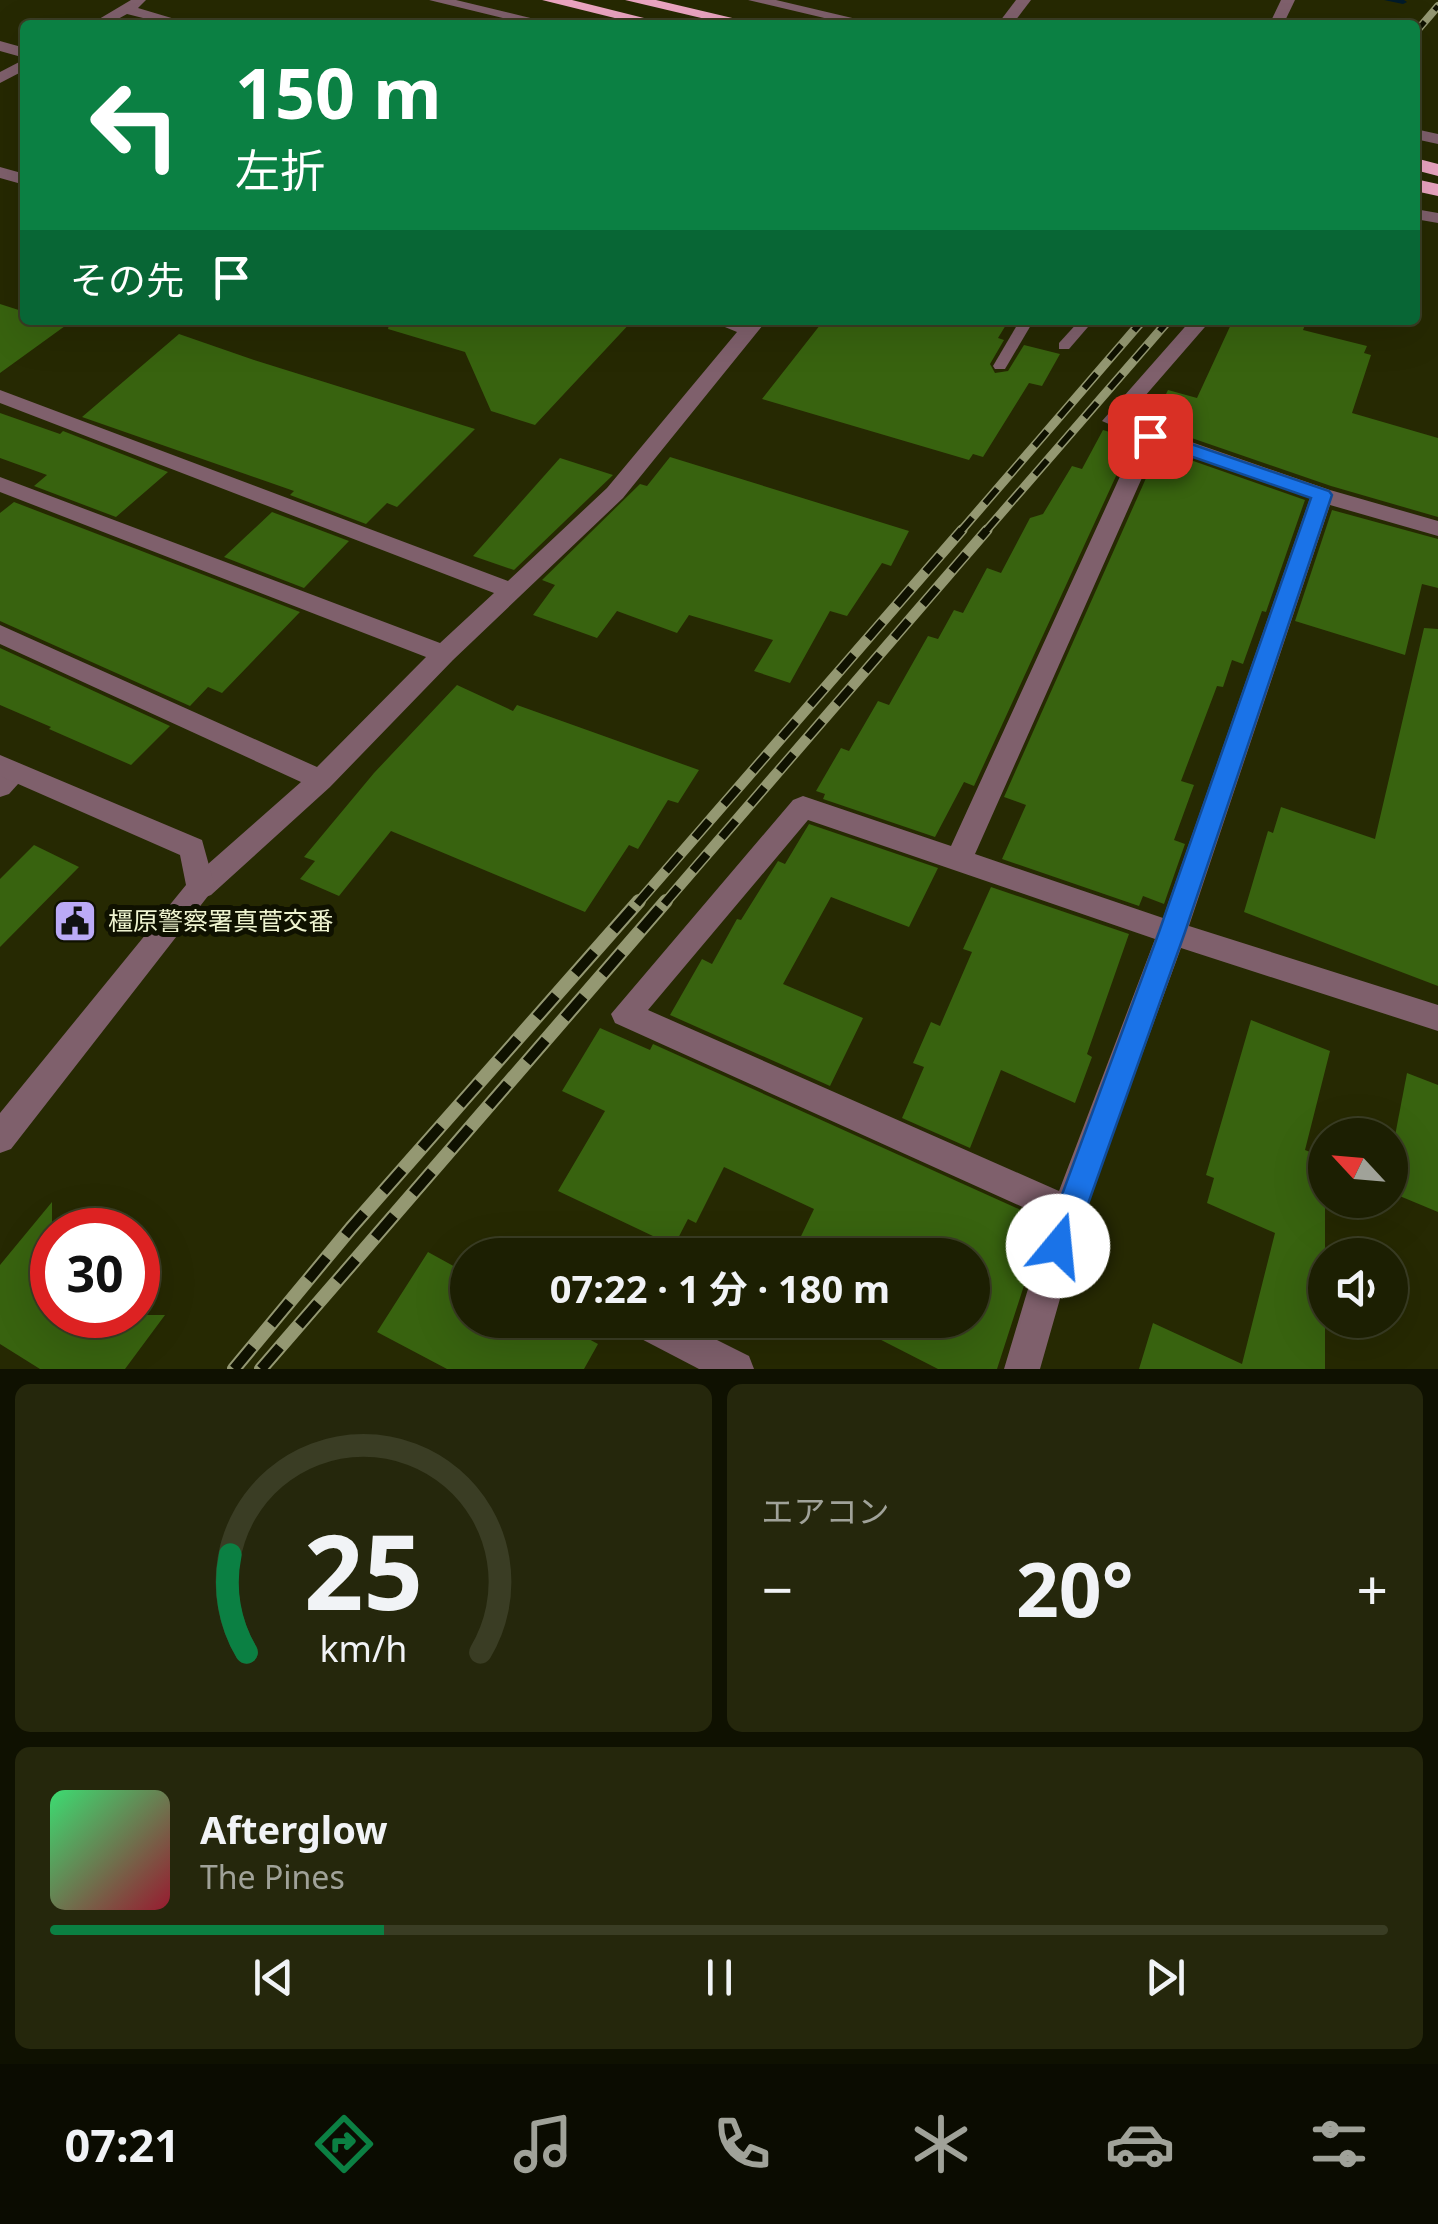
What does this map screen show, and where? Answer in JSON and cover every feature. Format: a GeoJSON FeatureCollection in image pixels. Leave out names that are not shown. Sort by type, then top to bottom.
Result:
{"type":"FeatureCollection","features":[{"type":"Feature","properties":{"kind":"highway"},"geometry":{"type":"LineString","coordinates":[[550,0],[644,20]]}},
{"type":"Feature","properties":{"kind":"highway"},"geometry":{"type":"LineString","coordinates":[[634,0],[730,20]]}},
{"type":"Feature","properties":{"kind":"street"},"geometry":{"type":"LineString","coordinates":[[105,20],[141,0]]}},
{"type":"Feature","properties":{"kind":"street"},"geometry":{"type":"LineString","coordinates":[[436,0],[529,20]]}},
{"type":"Feature","properties":{"kind":"street"},"geometry":{"type":"LineString","coordinates":[[755,0],[851,20]]}},
{"type":"Feature","properties":{"kind":"street"},"geometry":{"type":"LineString","coordinates":[[1008,20],[1024,0]]}},
{"type":"Feature","properties":{"kind":"street"},"geometry":{"type":"LineString","coordinates":[[125,9],[168,20]]}},
{"type":"Feature","properties":{"kind":"street"},"geometry":{"type":"LineString","coordinates":[[0,1138],[201,887],[321,780],[444,654],[615,493],[752,325]]}},
{"type":"Feature","properties":{"kind":"street"},"geometry":{"type":"LineString","coordinates":[[1196,325],[1112,422],[1322,495],[1438,529]]}},
{"type":"Feature","properties":{"kind":"street"},"geometry":{"type":"LineString","coordinates":[[0,396],[512,591]]}},
{"type":"Feature","properties":{"kind":"street"},"geometry":{"type":"LineString","coordinates":[[960,860],[1150,436]]}},
{"type":"Feature","properties":{"kind":"street"},"geometry":{"type":"LineString","coordinates":[[0,484],[444,654]]}},
{"type":"Feature","properties":{"kind":"street"},"geometry":{"type":"LineString","coordinates":[[1022,1369],[1068,1211],[1172,932],[1322,495]]}},
{"type":"Feature","properties":{"kind":"street"},"geometry":{"type":"LineString","coordinates":[[0,634],[321,780]]}},
{"type":"Feature","properties":{"kind":"street"},"geometry":{"type":"LineString","coordinates":[[5,775],[192,848],[201,887]]}},
{"type":"Feature","properties":{"kind":"street"},"geometry":{"type":"LineString","coordinates":[[1068,1211],[626,1014],[803,807],[1438,1018]]}},
{"type":"Feature","properties":{"kind":"street"},"geometry":{"type":"LineString","coordinates":[[675,1338],[736,1369]]}},
{"type":"Feature","properties":{"kind":"lane"},"geometry":{"type":"LineString","coordinates":[[1000,366],[1024,325]]}},
{"type":"Feature","properties":{"kind":"lane"},"geometry":{"type":"LineString","coordinates":[[1064,346],[1083,325]]}},
{"type":"Feature","properties":{"kind":"building"},"geometry":{"type":"Polygon","coordinates":[[[0,304],[20,310],[20,325],[65,326],[0,373],[0,304]]]}},
{"type":"Feature","properties":{"kind":"building"},"geometry":{"type":"Polygon","coordinates":[[[389,325],[628,325],[535,425],[491,411],[465,352],[388,329],[389,325]]]}},
{"type":"Feature","properties":{"kind":"building"},"geometry":{"type":"Polygon","coordinates":[[[820,325],[1006,325],[998,338],[1004,340],[990,364],[995,373],[1008,371],[1024,345],[1060,354],[1042,386],[1029,383],[983,457],[973,454],[969,460],[762,399],[820,325]]]}},
{"type":"Feature","properties":{"kind":"building"},"geometry":{"type":"Polygon","coordinates":[[[1231,325],[1305,325],[1303,330],[1367,346],[1364,353],[1371,355],[1352,413],[1438,438],[1438,517],[1331,486],[1151,424],[1168,390],[1197,398],[1231,325]]]}},
{"type":"Feature","properties":{"kind":"building"},"geometry":{"type":"Polygon","coordinates":[[[179,334],[475,429],[397,507],[387,503],[366,524],[290,495],[294,491],[82,417],[179,334]]]}},
{"type":"Feature","properties":{"kind":"building"},"geometry":{"type":"Polygon","coordinates":[[[0,413],[60,434],[63,431],[168,472],[116,517],[34,486],[47,475],[0,458],[0,413]]]}},
{"type":"Feature","properties":{"kind":"building"},"geometry":{"type":"Polygon","coordinates":[[[1103,430],[1133,439],[974,786],[964,782],[935,837],[823,799],[825,794],[816,791],[841,748],[849,751],[878,701],[889,705],[928,636],[938,639],[954,610],[963,613],[987,568],[1001,573],[1030,518],[1043,514],[1072,466],[1082,469],[1103,430]]]}},
{"type":"Feature","properties":{"kind":"building"},"geometry":{"type":"Polygon","coordinates":[[[1159,449],[1305,500],[1266,612],[1262,611],[1243,664],[1232,660],[1223,687],[1217,686],[1181,781],[1194,785],[1174,840],[1185,844],[1164,904],[1143,896],[1139,906],[1002,859],[1026,805],[1004,797],[1159,449]]]}},
{"type":"Feature","properties":{"kind":"building"},"geometry":{"type":"Polygon","coordinates":[[[670,457],[909,531],[891,566],[882,563],[847,616],[830,611],[790,683],[754,671],[773,640],[689,615],[677,633],[617,611],[597,638],[533,615],[555,585],[542,580],[640,484],[647,486],[670,457]]]}},
{"type":"Feature","properties":{"kind":"building"},"geometry":{"type":"Polygon","coordinates":[[[560,458],[613,475],[514,570],[473,556],[560,458]]]}},
{"type":"Feature","properties":{"kind":"building"},"geometry":{"type":"Polygon","coordinates":[[[14,502],[300,612],[222,693],[208,687],[190,706],[0,621],[0,513],[14,502]]]}},
{"type":"Feature","properties":{"kind":"building"},"geometry":{"type":"Polygon","coordinates":[[[1332,510],[1438,539],[1438,588],[1422,584],[1405,655],[1295,621],[1332,510]]]}},
{"type":"Feature","properties":{"kind":"building"},"geometry":{"type":"Polygon","coordinates":[[[272,512],[349,541],[304,588],[224,557],[272,512]]]}},
{"type":"Feature","properties":{"kind":"building"},"geometry":{"type":"Polygon","coordinates":[[[1424,628],[1438,629],[1438,986],[1244,912],[1268,831],[1273,833],[1281,807],[1375,839],[1424,628]]]}},
{"type":"Feature","properties":{"kind":"building"},"geometry":{"type":"Polygon","coordinates":[[[0,648],[170,726],[131,765],[49,729],[0,705],[0,648]]]}},
{"type":"Feature","properties":{"kind":"building"},"geometry":{"type":"Polygon","coordinates":[[[457,685],[513,711],[517,705],[699,770],[678,803],[668,800],[638,849],[629,845],[585,912],[391,831],[339,896],[300,879],[315,861],[304,857],[374,773],[457,685]]]}},
{"type":"Feature","properties":{"kind":"building"},"geometry":{"type":"Polygon","coordinates":[[[809,824],[938,868],[909,927],[831,897],[783,984],[863,1018],[830,1086],[670,1015],[702,959],[712,964],[737,919],[741,920],[778,861],[785,864],[809,824]]]}},
{"type":"Feature","properties":{"kind":"building"},"geometry":{"type":"Polygon","coordinates":[[[34,845],[79,867],[0,947],[0,879],[34,845]]]}},
{"type":"Feature","properties":{"kind":"building"},"geometry":{"type":"Polygon","coordinates":[[[991,887],[1129,934],[1087,1054],[1092,1057],[1075,1103],[1001,1070],[970,1148],[902,1118],[924,1067],[913,1063],[931,1022],[940,1026],[972,952],[963,949],[991,887]]]}},
{"type":"Feature","properties":{"kind":"building"},"geometry":{"type":"Polygon","coordinates":[[[1251,1020],[1330,1051],[1313,1118],[1308,1118],[1305,1150],[1308,1218],[1325,1218],[1325,1238],[1308,1238],[1308,1338],[1325,1338],[1325,1369],[1139,1369],[1153,1323],[1242,1364],[1275,1233],[1207,1203],[1214,1178],[1206,1175],[1251,1020]]]}},
{"type":"Feature","properties":{"kind":"building"},"geometry":{"type":"Polygon","coordinates":[[[600,1028],[650,1050],[653,1044],[1041,1219],[1037,1231],[1041,1233],[997,1369],[938,1369],[877,1338],[990,1338],[990,1238],[800,1238],[814,1209],[724,1167],[696,1223],[688,1219],[678,1238],[657,1238],[558,1191],[605,1111],[562,1091],[600,1028]]]}},
{"type":"Feature","properties":{"kind":"building"},"geometry":{"type":"Polygon","coordinates":[[[1407,1073],[1438,1085],[1438,1212],[1408,1200],[1408,1118],[1398,1118],[1407,1073]]]}},
{"type":"Feature","properties":{"kind":"building"},"geometry":{"type":"Polygon","coordinates":[[[30,1229],[30,1338],[148,1338],[125,1369],[40,1369],[0,1344],[0,1265],[30,1229]]]}},
{"type":"Feature","properties":{"kind":"building"},"geometry":{"type":"Polygon","coordinates":[[[428,1252],[450,1264],[450,1338],[587,1338],[598,1344],[584,1369],[447,1369],[377,1332],[428,1252]]]}},
{"type":"Feature","properties":{"kind":"waterway"},"geometry":{"type":"LineString","coordinates":[[1388,0],[1403,2]]}},
{"type":"Feature","properties":{"kind":"railway"},"geometry":{"type":"LineString","coordinates":[[1420,27],[1438,6]]}},
{"type":"Feature","properties":{"kind":"railway"},"geometry":{"type":"LineString","coordinates":[[960,532],[1139,325]]}},
{"type":"Feature","properties":{"kind":"railway"},"geometry":{"type":"LineString","coordinates":[[985,532],[1165,325]]}},
{"type":"Feature","properties":{"kind":"railway"},"geometry":{"type":"LineString","coordinates":[[637,904],[962,530]]}},
{"type":"Feature","properties":{"kind":"railway"},"geometry":{"type":"LineString","coordinates":[[664,904],[987,530]]}},
{"type":"Feature","properties":{"kind":"railway"},"geometry":{"type":"LineString","coordinates":[[234,1369],[351,1228],[639,901]]}},
{"type":"Feature","properties":{"kind":"railway"},"geometry":{"type":"LineString","coordinates":[[261,1369],[666,901]]}},
{"type":"Feature","properties":{"kind":"place","name":"橿原警察署真菅交番"},"geometry":{"type":"Point","coordinates":[75,921]}},
{"type":"Feature","properties":{"kind":"route"},"geometry":{"type":"LineString","coordinates":[[1058,1246],[1172,932],[1322,495],[1150,436]]}}]}
